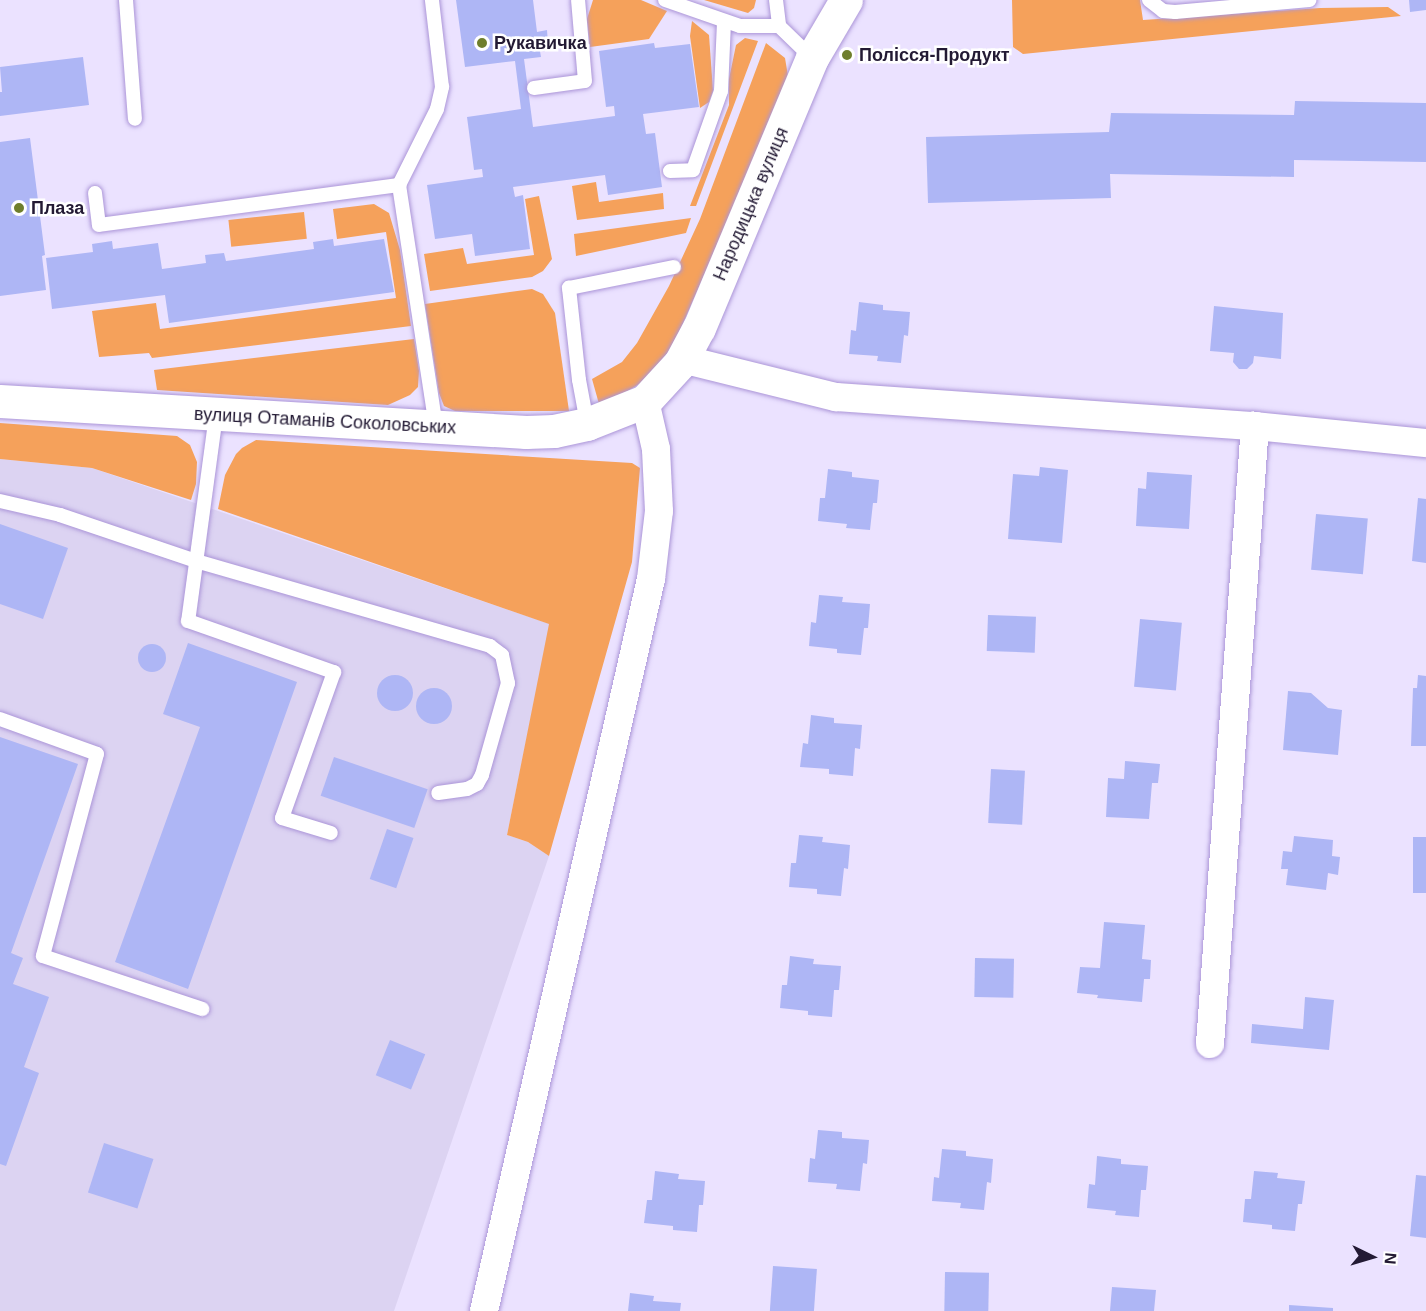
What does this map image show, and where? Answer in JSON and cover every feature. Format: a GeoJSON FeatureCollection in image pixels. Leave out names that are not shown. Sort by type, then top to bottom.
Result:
{"type":"FeatureCollection","features":[{"type":"Feature","properties":{"kind":"street","name":"Народицька вулиця"},"geometry":{"type":"LineString","coordinates":[[645,401],[682,359],[699,328],[812,58],[846,0]]}},
{"type":"Feature","properties":{"kind":"street"},"geometry":{"type":"LineString","coordinates":[[682,359],[836,397],[1255,426],[1426,443]]}},
{"type":"Feature","properties":{"kind":"street","name":"вулиця Отаманів Соколовських"},"geometry":{"type":"LineString","coordinates":[[0,401],[526,432],[554,431],[587,424],[645,401]]}},
{"type":"Feature","properties":{"kind":"street"},"geometry":{"type":"LineString","coordinates":[[484,1311],[651,579],[659,511],[656,449],[645,401]]}},
{"type":"Feature","properties":{"kind":"street"},"geometry":{"type":"LineString","coordinates":[[1210,1044],[1255,426]]}},
{"type":"Feature","properties":{"kind":"lane"},"geometry":{"type":"LineString","coordinates":[[126,0],[135,119]]}},
{"type":"Feature","properties":{"kind":"lane"},"geometry":{"type":"LineString","coordinates":[[432,0],[442,87],[437,110],[399,184],[436,428]]}},
{"type":"Feature","properties":{"kind":"lane"},"geometry":{"type":"LineString","coordinates":[[534,88],[585,81],[578,0]]}},
{"type":"Feature","properties":{"kind":"lane"},"geometry":{"type":"LineString","coordinates":[[665,0],[724,21],[755,27],[779,26]]}},
{"type":"Feature","properties":{"kind":"lane"},"geometry":{"type":"LineString","coordinates":[[776,0],[779,26],[812,58]]}},
{"type":"Feature","properties":{"kind":"lane"},"geometry":{"type":"LineString","coordinates":[[1149,0],[1153,6],[1163,11],[1175,12],[1309,0]]}},
{"type":"Feature","properties":{"kind":"lane"},"geometry":{"type":"LineString","coordinates":[[670,171],[693,170],[721,92],[724,21]]}},
{"type":"Feature","properties":{"kind":"lane"},"geometry":{"type":"LineString","coordinates":[[95,193],[99,225],[399,184]]}},
{"type":"Feature","properties":{"kind":"lane"},"geometry":{"type":"LineString","coordinates":[[587,424],[579,380],[569,288],[674,267]]}},
{"type":"Feature","properties":{"kind":"lane"},"geometry":{"type":"LineString","coordinates":[[216,415],[188,621],[334,672],[282,818],[331,833]]}},
{"type":"Feature","properties":{"kind":"lane"},"geometry":{"type":"LineString","coordinates":[[0,501],[60,515],[196,561],[490,646],[502,656],[508,683],[482,775],[477,784],[467,789],[438,793]]}},
{"type":"Feature","properties":{"kind":"lane"},"geometry":{"type":"LineString","coordinates":[[0,719],[97,754],[43,956],[202,1009]]}},
{"type":"Feature","properties":{"kind":"shaded area"},"geometry":{"type":"Polygon","coordinates":[[[593,0],[641,0],[667,11],[649,39],[590,47],[587,19],[593,0]]]}},
{"type":"Feature","properties":{"kind":"shaded area"},"geometry":{"type":"Polygon","coordinates":[[[704,0],[756,0],[754,8],[748,13],[704,0]]]}},
{"type":"Feature","properties":{"kind":"shaded area"},"geometry":{"type":"Polygon","coordinates":[[[1012,0],[1140,0],[1143,20],[1320,8],[1388,7],[1401,16],[1023,54],[1013,47],[1012,0]]]}},
{"type":"Feature","properties":{"kind":"shaded area"},"geometry":{"type":"Polygon","coordinates":[[[692,21],[709,35],[713,91],[709,102],[700,108],[690,36],[692,21]]]}},
{"type":"Feature","properties":{"kind":"shaded area"},"geometry":{"type":"Polygon","coordinates":[[[745,38],[758,41],[696,206],[690,206],[729,105],[729,79],[736,45],[745,38]]]}},
{"type":"Feature","properties":{"kind":"shaded area"},"geometry":{"type":"Polygon","coordinates":[[[766,43],[785,58],[788,76],[742,189],[673,346],[644,381],[621,395],[599,404],[592,379],[622,362],[637,343],[669,286],[700,219],[766,43]]]}},
{"type":"Feature","properties":{"kind":"shaded area"},"geometry":{"type":"Polygon","coordinates":[[[596,182],[599,202],[663,193],[664,209],[577,220],[572,186],[596,182]]]}},
{"type":"Feature","properties":{"kind":"shaded area"},"geometry":{"type":"Polygon","coordinates":[[[539,196],[552,259],[543,271],[532,277],[430,291],[424,254],[463,248],[467,264],[534,255],[525,199],[539,196]]]}},
{"type":"Feature","properties":{"kind":"shaded area"},"geometry":{"type":"Polygon","coordinates":[[[374,204],[389,213],[400,250],[411,326],[152,358],[149,353],[99,357],[92,311],[156,303],[160,329],[396,298],[386,232],[337,239],[333,209],[374,204]]]}},
{"type":"Feature","properties":{"kind":"shaded area"},"geometry":{"type":"Polygon","coordinates":[[[304,212],[307,239],[231,247],[228,220],[304,212]]]}},
{"type":"Feature","properties":{"kind":"shaded area"},"geometry":{"type":"Polygon","coordinates":[[[691,218],[686,233],[576,256],[574,234],[691,218]]]}},
{"type":"Feature","properties":{"kind":"shaded area"},"geometry":{"type":"Polygon","coordinates":[[[532,289],[543,294],[555,313],[569,411],[455,411],[444,406],[439,393],[425,304],[532,289]]]}},
{"type":"Feature","properties":{"kind":"shaded area"},"geometry":{"type":"Polygon","coordinates":[[[414,339],[419,371],[418,387],[410,395],[388,405],[157,390],[154,370],[414,339]]]}},
{"type":"Feature","properties":{"kind":"shaded area"},"geometry":{"type":"Polygon","coordinates":[[[0,423],[177,436],[190,445],[197,462],[196,484],[191,500],[92,468],[0,459],[0,423]]]}},
{"type":"Feature","properties":{"kind":"shaded area"},"geometry":{"type":"Polygon","coordinates":[[[256,440],[632,463],[640,468],[632,562],[549,856],[528,842],[507,835],[549,624],[218,509],[225,475],[236,454],[256,440]]]}},
{"type":"Feature","properties":{"kind":"shaded area"},"geometry":{"type":"Polygon","coordinates":[[[0,459],[92,468],[550,624],[507,835],[528,842],[549,856],[394,1311],[0,1311],[0,459]]]}},
{"type":"Feature","properties":{"kind":"building"},"geometry":{"type":"Polygon","coordinates":[[[456,0],[533,0],[537,32],[547,30],[548,44],[539,45],[541,57],[524,59],[533,127],[615,116],[614,106],[606,107],[599,51],[654,43],[655,48],[690,44],[699,107],[643,114],[646,134],[655,133],[662,187],[608,195],[605,175],[513,187],[515,197],[523,195],[530,249],[475,256],[472,234],[435,239],[427,185],[483,177],[482,169],[474,170],[467,117],[521,109],[515,61],[465,67],[456,0]]]}},
{"type":"Feature","properties":{"kind":"building"},"geometry":{"type":"Polygon","coordinates":[[[1409,0],[1426,0],[1426,10],[1410,12],[1409,0]]]}},
{"type":"Feature","properties":{"kind":"building"},"geometry":{"type":"Polygon","coordinates":[[[83,57],[89,105],[0,116],[0,92],[2,92],[0,67],[83,57]]]}},
{"type":"Feature","properties":{"kind":"building"},"geometry":{"type":"Polygon","coordinates":[[[1295,101],[1426,103],[1426,162],[1294,160],[1294,177],[1110,174],[1111,198],[928,203],[926,137],[1109,132],[1111,113],[1294,115],[1295,101]]]}},
{"type":"Feature","properties":{"kind":"building","name":"Плаза"},"geometry":{"type":"Polygon","coordinates":[[[30,138],[45,255],[42,256],[46,290],[0,296],[0,142],[30,138]]]}},
{"type":"Feature","properties":{"kind":"building"},"geometry":{"type":"Polygon","coordinates":[[[333,239],[334,246],[384,239],[394,292],[169,323],[165,295],[52,309],[46,258],[93,252],[92,244],[112,241],[113,249],[158,243],[162,269],[206,263],[205,255],[224,253],[226,261],[314,249],[313,242],[333,239]]]}},
{"type":"Feature","properties":{"kind":"building"},"geometry":{"type":"Polygon","coordinates":[[[859,302],[883,305],[883,310],[910,312],[908,336],[904,335],[901,363],[877,361],[878,356],[849,354],[851,330],[856,331],[859,302]]]}},
{"type":"Feature","properties":{"kind":"building"},"geometry":{"type":"Polygon","coordinates":[[[1214,306],[1283,313],[1281,359],[1254,356],[1253,363],[1247,369],[1239,369],[1233,362],[1234,353],[1210,351],[1214,306]]]}},
{"type":"Feature","properties":{"kind":"building"},"geometry":{"type":"Polygon","coordinates":[[[1040,467],[1068,470],[1062,543],[1008,539],[1013,474],[1039,476],[1040,467]]]}},
{"type":"Feature","properties":{"kind":"building"},"geometry":{"type":"Polygon","coordinates":[[[828,469],[852,472],[852,477],[879,480],[877,503],[873,503],[870,530],[846,528],[847,524],[818,521],[820,498],[825,498],[828,469]]]}},
{"type":"Feature","properties":{"kind":"building"},"geometry":{"type":"Polygon","coordinates":[[[1147,472],[1192,475],[1189,529],[1136,526],[1138,488],[1146,489],[1147,472]]]}},
{"type":"Feature","properties":{"kind":"building"},"geometry":{"type":"Polygon","coordinates":[[[1418,498],[1426,499],[1426,563],[1412,561],[1418,498]]]}},
{"type":"Feature","properties":{"kind":"building"},"geometry":{"type":"Polygon","coordinates":[[[1316,514],[1368,519],[1363,574],[1311,570],[1316,514]]]}},
{"type":"Feature","properties":{"kind":"building"},"geometry":{"type":"Polygon","coordinates":[[[0,524],[68,548],[43,619],[0,604],[0,524]]]}},
{"type":"Feature","properties":{"kind":"building"},"geometry":{"type":"Polygon","coordinates":[[[819,595],[843,597],[842,602],[870,604],[868,628],[864,628],[861,655],[837,653],[837,649],[809,646],[811,622],[816,623],[819,595]]]}},
{"type":"Feature","properties":{"kind":"building"},"geometry":{"type":"Polygon","coordinates":[[[988,615],[1036,617],[1035,653],[987,651],[988,615]]]}},
{"type":"Feature","properties":{"kind":"building"},"geometry":{"type":"Polygon","coordinates":[[[1140,619],[1182,623],[1176,690],[1134,687],[1140,619]]]}},
{"type":"Feature","properties":{"kind":"building"},"geometry":{"type":"Polygon","coordinates":[[[188,643],[297,682],[188,989],[115,962],[200,727],[163,714],[188,643]]]}},
{"type":"Feature","properties":{"kind":"building"},"geometry":{"type":"Polygon","coordinates":[[[152,644],[162,648],[166,658],[162,668],[152,672],[142,668],[138,658],[142,648],[152,644]]]}},
{"type":"Feature","properties":{"kind":"building"},"geometry":{"type":"Polygon","coordinates":[[[395,675],[408,680],[413,693],[408,706],[395,711],[382,706],[377,693],[382,680],[395,675]]]}},
{"type":"Feature","properties":{"kind":"building"},"geometry":{"type":"Polygon","coordinates":[[[1418,675],[1426,676],[1426,746],[1411,746],[1413,688],[1417,688],[1418,675]]]}},
{"type":"Feature","properties":{"kind":"building"},"geometry":{"type":"Polygon","coordinates":[[[434,688],[447,693],[452,706],[447,719],[434,724],[421,719],[416,706],[421,693],[434,688]]]}},
{"type":"Feature","properties":{"kind":"building"},"geometry":{"type":"Polygon","coordinates":[[[1288,691],[1311,693],[1328,708],[1342,710],[1338,755],[1283,750],[1288,691]]]}},
{"type":"Feature","properties":{"kind":"building"},"geometry":{"type":"Polygon","coordinates":[[[811,715],[834,718],[834,723],[862,725],[860,749],[855,748],[853,776],[829,774],[829,769],[800,767],[803,743],[808,744],[811,715]]]}},
{"type":"Feature","properties":{"kind":"building"},"geometry":{"type":"Polygon","coordinates":[[[0,737],[78,764],[11,953],[23,958],[13,984],[49,997],[24,1067],[39,1073],[6,1166],[0,1164],[0,737]]]}},
{"type":"Feature","properties":{"kind":"building"},"geometry":{"type":"Polygon","coordinates":[[[334,757],[428,789],[414,828],[321,796],[334,757]]]}},
{"type":"Feature","properties":{"kind":"building"},"geometry":{"type":"Polygon","coordinates":[[[1125,761],[1160,764],[1158,783],[1152,783],[1149,819],[1106,817],[1108,778],[1124,779],[1125,761]]]}},
{"type":"Feature","properties":{"kind":"building"},"geometry":{"type":"Polygon","coordinates":[[[991,769],[1025,771],[1022,825],[988,823],[991,769]]]}},
{"type":"Feature","properties":{"kind":"building"},"geometry":{"type":"Polygon","coordinates":[[[387,829],[413,838],[396,888],[370,879],[387,829]]]}},
{"type":"Feature","properties":{"kind":"building"},"geometry":{"type":"Polygon","coordinates":[[[799,835],[823,837],[822,842],[850,845],[848,869],[844,868],[841,896],[817,894],[817,889],[789,887],[791,863],[796,863],[799,835]]]}},
{"type":"Feature","properties":{"kind":"building"},"geometry":{"type":"Polygon","coordinates":[[[1294,836],[1333,840],[1332,856],[1340,857],[1338,875],[1328,873],[1326,890],[1286,885],[1288,869],[1281,869],[1283,851],[1292,852],[1294,836]]]}},
{"type":"Feature","properties":{"kind":"building"},"geometry":{"type":"Polygon","coordinates":[[[1413,837],[1426,837],[1426,893],[1413,893],[1413,837]]]}},
{"type":"Feature","properties":{"kind":"building"},"geometry":{"type":"Polygon","coordinates":[[[1104,922],[1145,925],[1142,959],[1151,960],[1150,979],[1144,979],[1142,1002],[1097,998],[1098,995],[1077,993],[1080,967],[1100,968],[1104,922]]]}},
{"type":"Feature","properties":{"kind":"building"},"geometry":{"type":"Polygon","coordinates":[[[790,956],[814,959],[813,964],[841,966],[839,990],[834,990],[832,1017],[808,1015],[808,1011],[780,1008],[782,985],[787,985],[790,956]]]}},
{"type":"Feature","properties":{"kind":"building"},"geometry":{"type":"Polygon","coordinates":[[[975,958],[1014,959],[1013,998],[974,997],[975,958]]]}},
{"type":"Feature","properties":{"kind":"building"},"geometry":{"type":"Polygon","coordinates":[[[1305,997],[1334,1000],[1329,1050],[1251,1043],[1252,1024],[1303,1029],[1305,997]]]}},
{"type":"Feature","properties":{"kind":"building"},"geometry":{"type":"Polygon","coordinates":[[[390,1040],[425,1054],[411,1089],[376,1075],[390,1040]]]}},
{"type":"Feature","properties":{"kind":"building"},"geometry":{"type":"Polygon","coordinates":[[[818,1130],[842,1132],[842,1138],[869,1140],[867,1164],[863,1163],[860,1191],[836,1189],[837,1184],[808,1182],[810,1158],[815,1159],[818,1130]]]}},
{"type":"Feature","properties":{"kind":"building"},"geometry":{"type":"Polygon","coordinates":[[[104,1143],[153,1159],[137,1209],[88,1192],[104,1143]]]}},
{"type":"Feature","properties":{"kind":"building"},"geometry":{"type":"Polygon","coordinates":[[[942,1149],[966,1151],[966,1156],[993,1159],[991,1183],[987,1182],[984,1210],[960,1208],[961,1203],[932,1201],[934,1177],[939,1178],[942,1149]]]}},
{"type":"Feature","properties":{"kind":"building"},"geometry":{"type":"Polygon","coordinates":[[[1097,1156],[1121,1159],[1121,1164],[1148,1166],[1146,1190],[1141,1190],[1139,1217],[1115,1215],[1116,1211],[1087,1208],[1089,1184],[1095,1185],[1097,1156]]]}},
{"type":"Feature","properties":{"kind":"building"},"geometry":{"type":"Polygon","coordinates":[[[655,1171],[679,1174],[678,1179],[705,1181],[703,1205],[699,1205],[697,1232],[673,1230],[673,1226],[644,1223],[647,1200],[652,1200],[655,1171]]]}},
{"type":"Feature","properties":{"kind":"building"},"geometry":{"type":"Polygon","coordinates":[[[1254,1171],[1278,1173],[1277,1178],[1305,1181],[1302,1204],[1298,1204],[1295,1231],[1272,1229],[1272,1225],[1243,1222],[1245,1199],[1251,1199],[1254,1171]]]}},
{"type":"Feature","properties":{"kind":"building"},"geometry":{"type":"Polygon","coordinates":[[[1416,1175],[1426,1176],[1426,1238],[1410,1236],[1416,1175]]]}},
{"type":"Feature","properties":{"kind":"building"},"geometry":{"type":"Polygon","coordinates":[[[773,1266],[817,1269],[814,1311],[770,1311],[773,1266]]]}},
{"type":"Feature","properties":{"kind":"building"},"geometry":{"type":"Polygon","coordinates":[[[945,1272],[989,1273],[988,1311],[944,1311],[945,1272]]]}},
{"type":"Feature","properties":{"kind":"building"},"geometry":{"type":"Polygon","coordinates":[[[1112,1287],[1156,1290],[1154,1311],[1110,1311],[1112,1287]]]}},
{"type":"Feature","properties":{"kind":"building"},"geometry":{"type":"Polygon","coordinates":[[[630,1293],[654,1296],[653,1301],[681,1303],[680,1311],[628,1311],[630,1293]]]}},
{"type":"Feature","properties":{"kind":"building"},"geometry":{"type":"Polygon","coordinates":[[[1289,1305],[1333,1308],[1333,1311],[1289,1311],[1289,1305]]]}},
{"type":"Feature","properties":{"kind":"place","name":"Рукавичка"},"geometry":{"type":"Point","coordinates":[482,43]}},
{"type":"Feature","properties":{"kind":"place","name":"Полісся-Продукт"},"geometry":{"type":"Point","coordinates":[847,55]}},
{"type":"Feature","properties":{"kind":"place","name":"Плаза"},"geometry":{"type":"Point","coordinates":[19,208]}}]}
